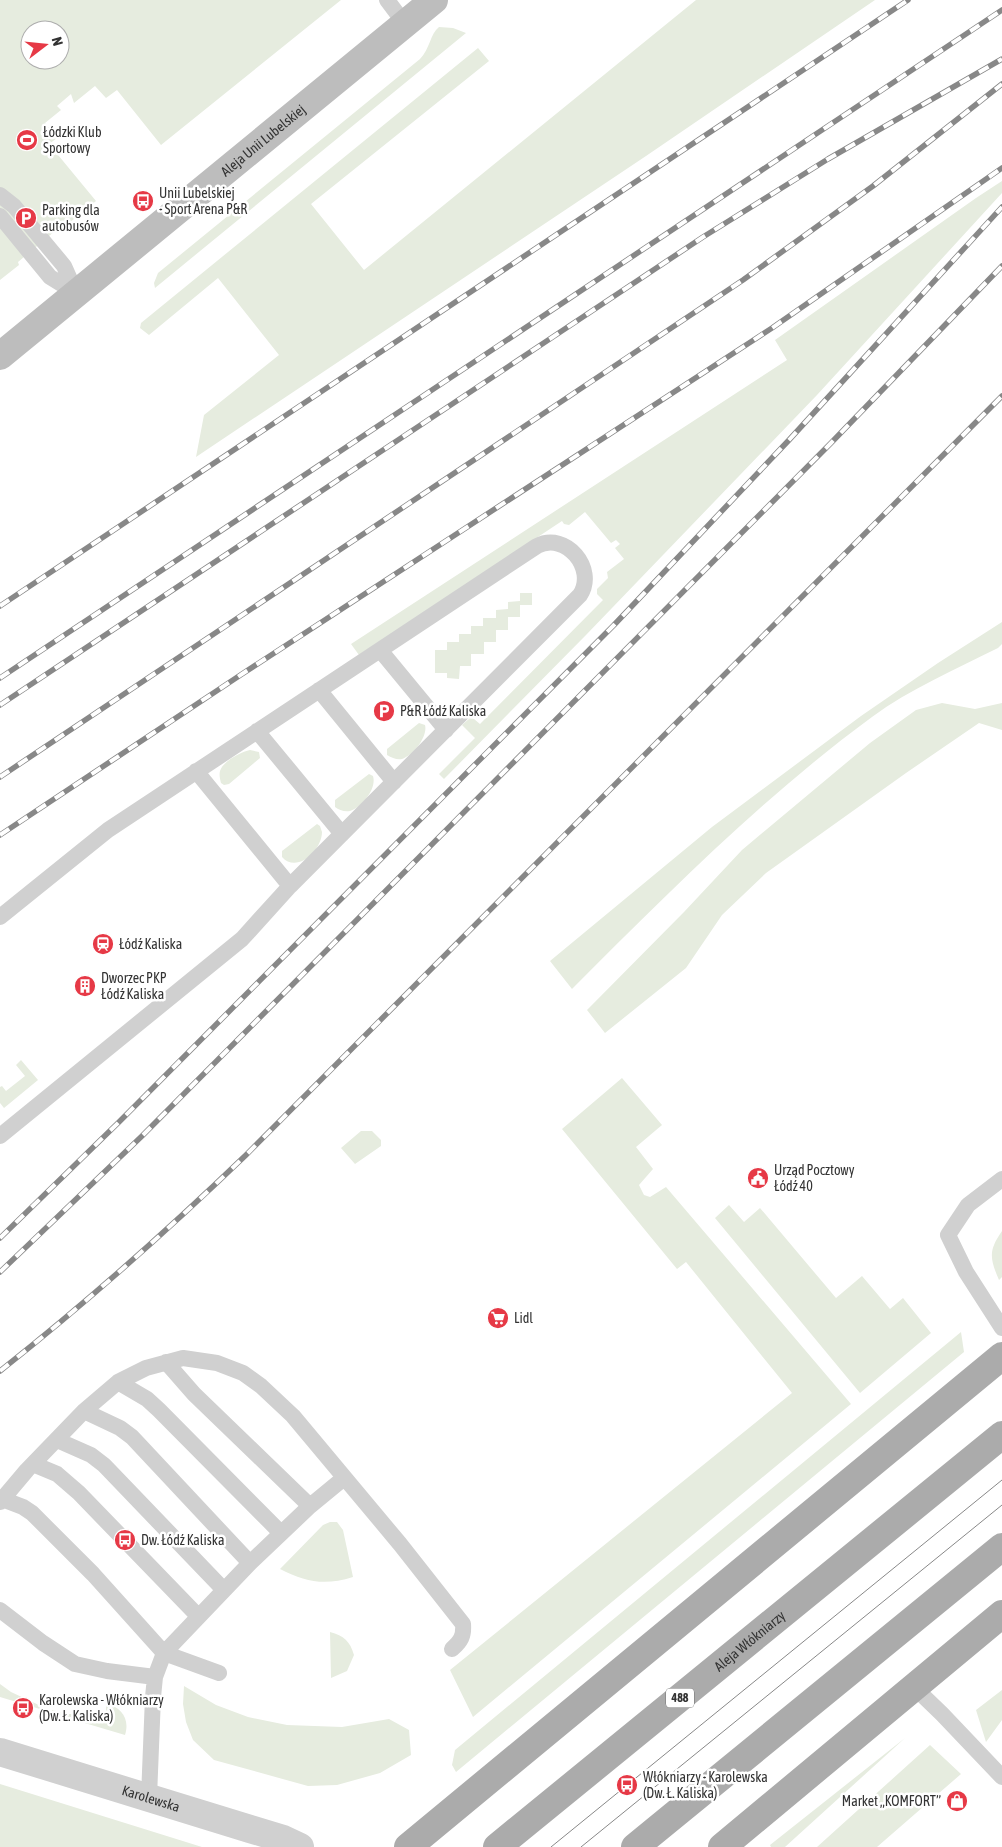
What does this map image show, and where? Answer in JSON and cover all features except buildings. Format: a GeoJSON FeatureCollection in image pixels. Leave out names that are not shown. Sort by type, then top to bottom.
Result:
{"type":"FeatureCollection","features":[{"type":"Feature","properties":{"kind":"main road"},"geometry":{"type":"LineString","coordinates":[[408,1847],[1002,1356]]}},
{"type":"Feature","properties":{"kind":"main road","name":"Aleja Włókniarzy"},"geometry":{"type":"LineString","coordinates":[[496,1847],[1002,1435]]}},
{"type":"Feature","properties":{"kind":"main road"},"geometry":{"type":"LineString","coordinates":[[635,1847],[1002,1548]]}},
{"type":"Feature","properties":{"kind":"main road"},"geometry":{"type":"LineString","coordinates":[[722,1847],[1002,1614]]}},
{"type":"Feature","properties":{"kind":"street","name":"Aleja Unii Lubelskiej"},"geometry":{"type":"LineString","coordinates":[[0,356],[434,0]]}},
{"type":"Feature","properties":{"kind":"street","name":"Karolewska"},"geometry":{"type":"LineString","coordinates":[[0,1752],[283,1839],[300,1847]]}},
{"type":"Feature","properties":{"kind":"lane"},"geometry":{"type":"LineString","coordinates":[[388,0],[405,24]]}},
{"type":"Feature","properties":{"kind":"lane"},"geometry":{"type":"LineString","coordinates":[[0,195],[14,206],[64,266],[76,293]]}},
{"type":"Feature","properties":{"kind":"lane"},"geometry":{"type":"LineString","coordinates":[[0,216],[50,277],[76,293]]}},
{"type":"Feature","properties":{"kind":"lane"},"geometry":{"type":"LineString","coordinates":[[0,917],[108,830],[537,546],[552,541],[562,544],[570,550],[584,569],[586,579],[583,590],[290,886],[235,945],[0,1136]]}},
{"type":"Feature","properties":{"kind":"lane"},"geometry":{"type":"LineString","coordinates":[[380,650],[446,730]]}},
{"type":"Feature","properties":{"kind":"lane"},"geometry":{"type":"LineString","coordinates":[[319,690],[394,782]]}},
{"type":"Feature","properties":{"kind":"lane"},"geometry":{"type":"LineString","coordinates":[[257,731],[342,834]]}},
{"type":"Feature","properties":{"kind":"lane"},"geometry":{"type":"LineString","coordinates":[[196,771],[290,886]]}},
{"type":"Feature","properties":{"kind":"lane"},"geometry":{"type":"LineString","coordinates":[[1002,1179],[968,1206],[948,1235],[966,1272],[1002,1328]]}},
{"type":"Feature","properties":{"kind":"lane"},"geometry":{"type":"LineString","coordinates":[[219,1673],[164,1653],[93,1574],[32,1513],[23,1507],[1,1500],[84,1411],[118,1382],[146,1368],[183,1358],[217,1364],[243,1373],[261,1386],[294,1416],[400,1544],[463,1624],[461,1641],[452,1649]]}},
{"type":"Feature","properties":{"kind":"lane"},"geometry":{"type":"LineString","coordinates":[[166,1362],[194,1394],[310,1506]]}},
{"type":"Feature","properties":{"kind":"lane"},"geometry":{"type":"LineString","coordinates":[[118,1382],[147,1399],[160,1410],[281,1533]]}},
{"type":"Feature","properties":{"kind":"lane"},"geometry":{"type":"LineString","coordinates":[[84,1411],[120,1428],[132,1437],[250,1563]]}},
{"type":"Feature","properties":{"kind":"lane"},"geometry":{"type":"LineString","coordinates":[[56,1440],[91,1455],[104,1465],[224,1590]]}},
{"type":"Feature","properties":{"kind":"lane"},"geometry":{"type":"LineString","coordinates":[[33,1464],[56,1474],[79,1492],[198,1616]]}},
{"type":"Feature","properties":{"kind":"lane"},"geometry":{"type":"LineString","coordinates":[[149,1797],[155,1677],[164,1653],[250,1563],[310,1506],[344,1478]]}},
{"type":"Feature","properties":{"kind":"lane"},"geometry":{"type":"LineString","coordinates":[[0,1610],[43,1643],[76,1664],[107,1671],[155,1677]]}},
{"type":"Feature","properties":{"kind":"lane"},"geometry":{"type":"LineString","coordinates":[[914,1687],[999,1770]]}},
{"type":"Feature","properties":{"kind":"shaded area","name":"Łódzki Klub Sportowy"},"geometry":{"type":"Polygon","coordinates":[[[0,0],[341,0],[161,145],[117,90],[106,98],[95,86],[74,103],[71,94],[57,106],[61,110],[45,123],[57,138],[49,144],[96,201],[58,232],[55,231],[18,262],[19,265],[0,280],[0,0]]]}},
{"type":"Feature","properties":{"kind":"shaded area"},"geometry":{"type":"Polygon","coordinates":[[[696,0],[875,0],[646,156],[196,457],[204,415],[279,355],[218,278],[149,335],[140,328],[141,323],[478,48],[489,61],[311,204],[364,270],[696,0]]]}},
{"type":"Feature","properties":{"kind":"shaded area"},"geometry":{"type":"Polygon","coordinates":[[[439,27],[453,28],[466,33],[155,288],[154,283],[158,273],[420,59],[439,27]]]}},
{"type":"Feature","properties":{"kind":"shaded area"},"geometry":{"type":"Polygon","coordinates":[[[1002,181],[1002,193],[817,395],[586,635],[444,779],[439,774],[475,738],[462,725],[470,718],[480,724],[603,600],[597,594],[597,589],[608,578],[607,572],[624,559],[615,548],[620,544],[616,540],[611,543],[585,512],[569,525],[564,524],[562,521],[359,655],[351,644],[787,360],[775,340],[1002,181]]]}},
{"type":"Feature","properties":{"kind":"shaded area"},"geometry":{"type":"Polygon","coordinates":[[[520,593],[532,593],[532,605],[520,605],[520,617],[508,617],[508,630],[496,630],[496,642],[484,642],[484,654],[471,654],[471,666],[460,666],[459,679],[447,678],[447,673],[435,673],[435,650],[447,650],[447,642],[459,642],[459,634],[471,634],[471,626],[483,626],[483,618],[496,618],[496,610],[508,609],[508,602],[520,601],[520,593]]]}},
{"type":"Feature","properties":{"kind":"shaded area"},"geometry":{"type":"Polygon","coordinates":[[[1002,622],[1002,644],[998,648],[902,697],[872,717],[792,780],[717,847],[572,989],[550,961],[712,827],[861,716],[1002,622]]]}},
{"type":"Feature","properties":{"kind":"shaded area"},"geometry":{"type":"Polygon","coordinates":[[[942,703],[975,709],[1002,703],[1002,730],[979,723],[766,873],[722,915],[686,968],[605,1033],[587,1010],[742,850],[870,743],[916,710],[942,703]]]}},
{"type":"Feature","properties":{"kind":"shaded area"},"geometry":{"type":"Polygon","coordinates":[[[419,723],[425,725],[424,734],[419,745],[411,754],[402,759],[387,755],[387,749],[419,723]]]}},
{"type":"Feature","properties":{"kind":"shaded area"},"geometry":{"type":"Polygon","coordinates":[[[250,750],[259,752],[260,758],[229,784],[224,785],[221,783],[220,771],[228,760],[250,750]]]}},
{"type":"Feature","properties":{"kind":"shaded area"},"geometry":{"type":"Polygon","coordinates":[[[369,774],[373,776],[374,781],[371,792],[364,802],[350,811],[342,811],[335,807],[335,800],[369,774]]]}},
{"type":"Feature","properties":{"kind":"shaded area"},"geometry":{"type":"Polygon","coordinates":[[[317,824],[322,832],[321,839],[308,858],[295,863],[288,862],[282,857],[282,851],[317,824]]]}},
{"type":"Feature","properties":{"kind":"shaded area"},"geometry":{"type":"Polygon","coordinates":[[[21,1060],[38,1080],[4,1108],[0,1103],[0,1087],[2,1086],[6,1091],[25,1076],[16,1065],[21,1060]]]}},
{"type":"Feature","properties":{"kind":"shaded area"},"geometry":{"type":"Polygon","coordinates":[[[622,1078],[662,1125],[636,1147],[653,1169],[639,1185],[644,1195],[650,1197],[666,1187],[851,1404],[473,1717],[450,1670],[792,1393],[686,1262],[677,1269],[562,1129],[622,1078]]]}},
{"type":"Feature","properties":{"kind":"shaded area"},"geometry":{"type":"Polygon","coordinates":[[[361,1131],[372,1131],[381,1140],[381,1146],[355,1164],[341,1148],[361,1131]]]}},
{"type":"Feature","properties":{"kind":"shaded area"},"geometry":{"type":"Polygon","coordinates":[[[729,1205],[744,1222],[760,1208],[836,1298],[862,1276],[890,1309],[903,1298],[931,1333],[860,1393],[715,1218],[729,1205]]]}},
{"type":"Feature","properties":{"kind":"shaded area"},"geometry":{"type":"Polygon","coordinates":[[[1002,1231],[1002,1277],[999,1280],[992,1261],[992,1255],[994,1244],[1002,1231]]]}},
{"type":"Feature","properties":{"kind":"shaded area"},"geometry":{"type":"Polygon","coordinates":[[[961,1332],[964,1352],[456,1772],[452,1765],[455,1750],[961,1332]]]}},
{"type":"Feature","properties":{"kind":"shaded area"},"geometry":{"type":"Polygon","coordinates":[[[337,1522],[343,1530],[353,1577],[324,1582],[307,1580],[280,1569],[323,1525],[337,1522]]]}},
{"type":"Feature","properties":{"kind":"shaded area"},"geometry":{"type":"Polygon","coordinates":[[[330,1632],[346,1640],[351,1646],[354,1655],[347,1671],[331,1678],[330,1632]]]}},
{"type":"Feature","properties":{"kind":"shaded area"},"geometry":{"type":"Polygon","coordinates":[[[0,1684],[11,1692],[41,1706],[40,1709],[0,1697],[0,1684]]]}},
{"type":"Feature","properties":{"kind":"shaded area"},"geometry":{"type":"Polygon","coordinates":[[[184,1686],[216,1705],[248,1717],[287,1725],[342,1727],[389,1719],[409,1730],[411,1755],[380,1773],[337,1785],[308,1786],[214,1760],[193,1740],[186,1722],[183,1704],[184,1686]]]}},
{"type":"Feature","properties":{"kind":"shaded area"},"geometry":{"type":"Polygon","coordinates":[[[1002,1690],[1002,1720],[986,1742],[976,1710],[1002,1690]]]}},
{"type":"Feature","properties":{"kind":"shaded area"},"geometry":{"type":"Polygon","coordinates":[[[106,1703],[112,1705],[123,1715],[126,1724],[125,1735],[51,1713],[52,1710],[69,1714],[106,1714],[106,1703]]]}},
{"type":"Feature","properties":{"kind":"shaded area"},"geometry":{"type":"Polygon","coordinates":[[[905,1738],[785,1847],[771,1847],[770,1845],[905,1738]]]}},
{"type":"Feature","properties":{"kind":"shaded area"},"geometry":{"type":"Polygon","coordinates":[[[930,1745],[961,1774],[877,1847],[817,1847],[930,1745]]]}},
{"type":"Feature","properties":{"kind":"shaded area"},"geometry":{"type":"Polygon","coordinates":[[[0,1784],[202,1847],[0,1847],[0,1784]]]}},
{"type":"Feature","properties":{"kind":"tram line"},"geometry":{"type":"LineString","coordinates":[[551,1847],[1002,1480]]}},
{"type":"Feature","properties":{"kind":"tram line"},"geometry":{"type":"LineString","coordinates":[[581,1847],[1002,1505]]}},
{"type":"Feature","properties":{"kind":"railway"},"geometry":{"type":"LineString","coordinates":[[0,606],[908,0]]}},
{"type":"Feature","properties":{"kind":"railway"},"geometry":{"type":"LineString","coordinates":[[0,678],[1002,10]]}},
{"type":"Feature","properties":{"kind":"railway"},"geometry":{"type":"LineString","coordinates":[[0,705],[703,237],[828,159],[1002,59]]}},
{"type":"Feature","properties":{"kind":"railway"},"geometry":{"type":"LineString","coordinates":[[0,777],[743,280],[873,186],[1002,84]]}},
{"type":"Feature","properties":{"kind":"railway"},"geometry":{"type":"LineString","coordinates":[[0,835],[242,674],[772,328],[1002,168]]}},
{"type":"Feature","properties":{"kind":"railway"},"geometry":{"type":"LineString","coordinates":[[0,1238],[119,1122],[614,625],[789,440],[1002,207]]}},
{"type":"Feature","properties":{"kind":"railway"},"geometry":{"type":"LineString","coordinates":[[0,1272],[142,1136],[831,443],[1002,266]]}},
{"type":"Feature","properties":{"kind":"railway"},"geometry":{"type":"LineString","coordinates":[[0,1371],[126,1266],[246,1155],[1002,396]]}},
{"type":"Feature","properties":{"kind":"place","name":"Łódzki Klub Sportowy"},"geometry":{"type":"Point","coordinates":[27,140]}},
{"type":"Feature","properties":{"kind":"place","name":"Unii Lubelskiej - Sport Arena P&R"},"geometry":{"type":"Point","coordinates":[143,201]}},
{"type":"Feature","properties":{"kind":"place","name":"Parking dla autobusów"},"geometry":{"type":"Point","coordinates":[26,218]}},
{"type":"Feature","properties":{"kind":"place","name":"P&R Łódź Kaliska"},"geometry":{"type":"Point","coordinates":[384,711]}},
{"type":"Feature","properties":{"kind":"place","name":"Łódź Kaliska"},"geometry":{"type":"Point","coordinates":[103,944]}},
{"type":"Feature","properties":{"kind":"place","name":"Dworzec PKP Łódź Kaliska"},"geometry":{"type":"Point","coordinates":[85,986]}},
{"type":"Feature","properties":{"kind":"place","name":"Urząd Pocztowy Łódź 40"},"geometry":{"type":"Point","coordinates":[758,1178]}},
{"type":"Feature","properties":{"kind":"place","name":"Lidl"},"geometry":{"type":"Point","coordinates":[498,1318]}},
{"type":"Feature","properties":{"kind":"place","name":"Dw. Łódź Kaliska"},"geometry":{"type":"Point","coordinates":[125,1540]}},
{"type":"Feature","properties":{"kind":"place","name":"Karolewska - Włókniarzy (Dw. Ł. Kaliska)"},"geometry":{"type":"Point","coordinates":[23,1708]}},
{"type":"Feature","properties":{"kind":"place","name":"Włókniarzy - Karolewska (Dw. Ł. Kaliska)"},"geometry":{"type":"Point","coordinates":[627,1785]}},
{"type":"Feature","properties":{"kind":"place","name":"Market „KOMFORT”"},"geometry":{"type":"Point","coordinates":[957,1801]}}]}
